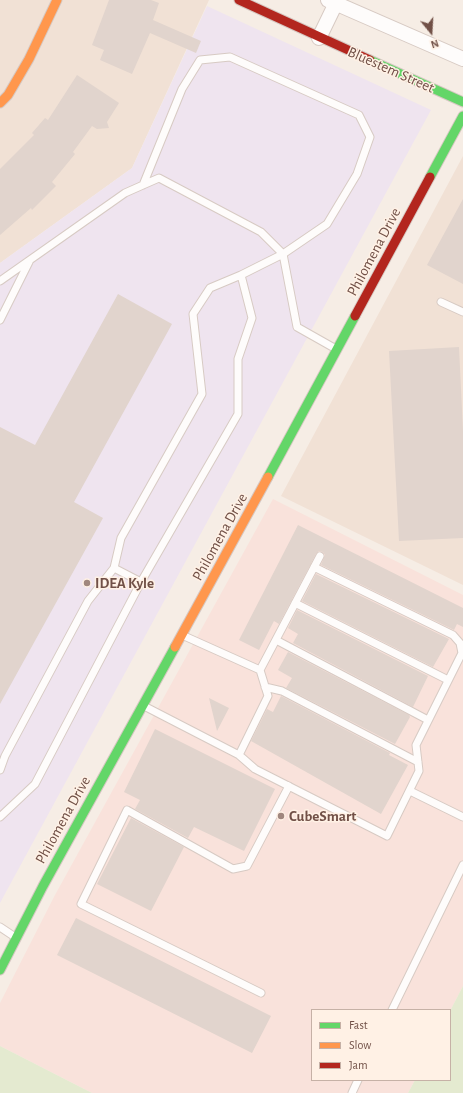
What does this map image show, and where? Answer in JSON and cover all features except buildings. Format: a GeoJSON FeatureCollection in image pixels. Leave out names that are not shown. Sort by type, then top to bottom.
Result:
{"type":"FeatureCollection","features":[{"type":"Feature","properties":{"kind":"street"},"geometry":{"type":"LineString","coordinates":[[0,103],[8,95],[29,59],[57,0]]}},
{"type":"Feature","properties":{"kind":"street","name":"Bluestem Street"},"geometry":{"type":"LineString","coordinates":[[239,0],[319,38],[463,102]]}},
{"type":"Feature","properties":{"kind":"street"},"geometry":{"type":"LineString","coordinates":[[319,38],[334,1],[463,59]]}},
{"type":"Feature","properties":{"kind":"street","name":"Philomena Drive"},"geometry":{"type":"LineString","coordinates":[[0,970],[43,886],[337,350],[463,116]]}},
{"type":"Feature","properties":{"kind":"lane"},"geometry":{"type":"LineString","coordinates":[[0,770],[5,756],[88,601],[114,568],[121,538],[202,394],[193,314],[210,288],[284,254],[327,224],[357,174],[370,137],[359,115],[230,57],[200,60],[182,89],[143,185]]}},
{"type":"Feature","properties":{"kind":"lane"},"geometry":{"type":"LineString","coordinates":[[0,281],[125,193],[159,178],[261,232],[284,254],[297,327],[337,350]]}},
{"type":"Feature","properties":{"kind":"lane"},"geometry":{"type":"LineString","coordinates":[[0,320],[30,260]]}},
{"type":"Feature","properties":{"kind":"lane"},"geometry":{"type":"LineString","coordinates":[[0,817],[35,784],[141,582],[238,414],[238,359],[252,318],[241,275]]}},
{"type":"Feature","properties":{"kind":"lane"},"geometry":{"type":"LineString","coordinates":[[441,302],[463,312]]}},
{"type":"Feature","properties":{"kind":"lane"},"geometry":{"type":"LineString","coordinates":[[239,754],[268,696],[260,670],[320,556]]}},
{"type":"Feature","properties":{"kind":"lane"},"geometry":{"type":"LineString","coordinates":[[142,706],[239,754],[255,769],[387,836],[419,771],[416,745],[462,653],[460,643],[453,635],[314,567]]}},
{"type":"Feature","properties":{"kind":"lane"},"geometry":{"type":"LineString","coordinates":[[114,568],[141,582]]}},
{"type":"Feature","properties":{"kind":"lane"},"geometry":{"type":"LineString","coordinates":[[296,603],[448,680]]}},
{"type":"Feature","properties":{"kind":"lane"},"geometry":{"type":"LineString","coordinates":[[181,635],[260,670]]}},
{"type":"Feature","properties":{"kind":"lane"},"geometry":{"type":"LineString","coordinates":[[276,640],[428,720]]}},
{"type":"Feature","properties":{"kind":"lane"},"geometry":{"type":"LineString","coordinates":[[265,686],[282,691],[418,762]]}},
{"type":"Feature","properties":{"kind":"lane"},"geometry":{"type":"LineString","coordinates":[[261,993],[82,904],[127,810],[233,869],[247,866],[289,786]]}},
{"type":"Feature","properties":{"kind":"lane"},"geometry":{"type":"LineString","coordinates":[[410,791],[463,817]]}},
{"type":"Feature","properties":{"kind":"lane"},"geometry":{"type":"LineString","coordinates":[[392,1009],[463,865]]}},
{"type":"Feature","properties":{"kind":"lane"},"geometry":{"type":"LineString","coordinates":[[0,927],[16,938]]}},
{"type":"Feature","properties":{"kind":"lane"},"geometry":{"type":"LineString","coordinates":[[352,1093],[358,1081]]}},
{"type":"Feature","properties":{"kind":"shaded area"},"geometry":{"type":"Polygon","coordinates":[[[0,0],[209,0],[132,168],[0,263],[0,0]]]}},
{"type":"Feature","properties":{"kind":"shaded area","name":"IDEA Kyle"},"geometry":{"type":"Polygon","coordinates":[[[207,6],[431,110],[0,903],[0,263],[132,168],[207,6]]]}},
{"type":"Feature","properties":{"kind":"shaded area"},"geometry":{"type":"Polygon","coordinates":[[[463,156],[463,585],[281,496],[463,156]]]}},
{"type":"Feature","properties":{"kind":"shaded area","name":"CubeSmart"},"geometry":{"type":"Polygon","coordinates":[[[273,499],[463,595],[463,986],[451,1009],[311,1009],[311,1081],[414,1081],[408,1093],[92,1093],[0,1046],[0,1003],[55,895],[273,499]]]}},
{"type":"Feature","properties":{"kind":"green space"},"geometry":{"type":"Polygon","coordinates":[[[463,986],[463,1093],[408,1093],[414,1081],[451,1081],[451,1009],[463,986]]]}},
{"type":"Feature","properties":{"kind":"green space"},"geometry":{"type":"Polygon","coordinates":[[[0,1046],[92,1093],[0,1093],[0,1046]]]}},
{"type":"Feature","properties":{"kind":"traffic: fast"},"geometry":{"type":"LineString","coordinates":[[370,60],[463,102]]}},
{"type":"Feature","properties":{"kind":"traffic: fast"},"geometry":{"type":"LineString","coordinates":[[430,177],[463,116]]}},
{"type":"Feature","properties":{"kind":"traffic: fast"},"geometry":{"type":"LineString","coordinates":[[268,477],[355,316]]}},
{"type":"Feature","properties":{"kind":"traffic: fast"},"geometry":{"type":"LineString","coordinates":[[0,970],[43,886],[175,647]]}},
{"type":"Feature","properties":{"kind":"traffic: slow"},"geometry":{"type":"LineString","coordinates":[[0,103],[8,95],[29,59],[57,0]]}},
{"type":"Feature","properties":{"kind":"traffic: slow"},"geometry":{"type":"LineString","coordinates":[[175,647],[268,477]]}},
{"type":"Feature","properties":{"kind":"traffic: jam"},"geometry":{"type":"LineString","coordinates":[[239,0],[370,60]]}},
{"type":"Feature","properties":{"kind":"traffic: jam"},"geometry":{"type":"LineString","coordinates":[[355,316],[430,177]]}},
{"type":"Feature","properties":{"kind":"place","name":"IDEA Kyle"},"geometry":{"type":"Point","coordinates":[87,583]}},
{"type":"Feature","properties":{"kind":"place","name":"CubeSmart"},"geometry":{"type":"Point","coordinates":[281,816]}}]}
